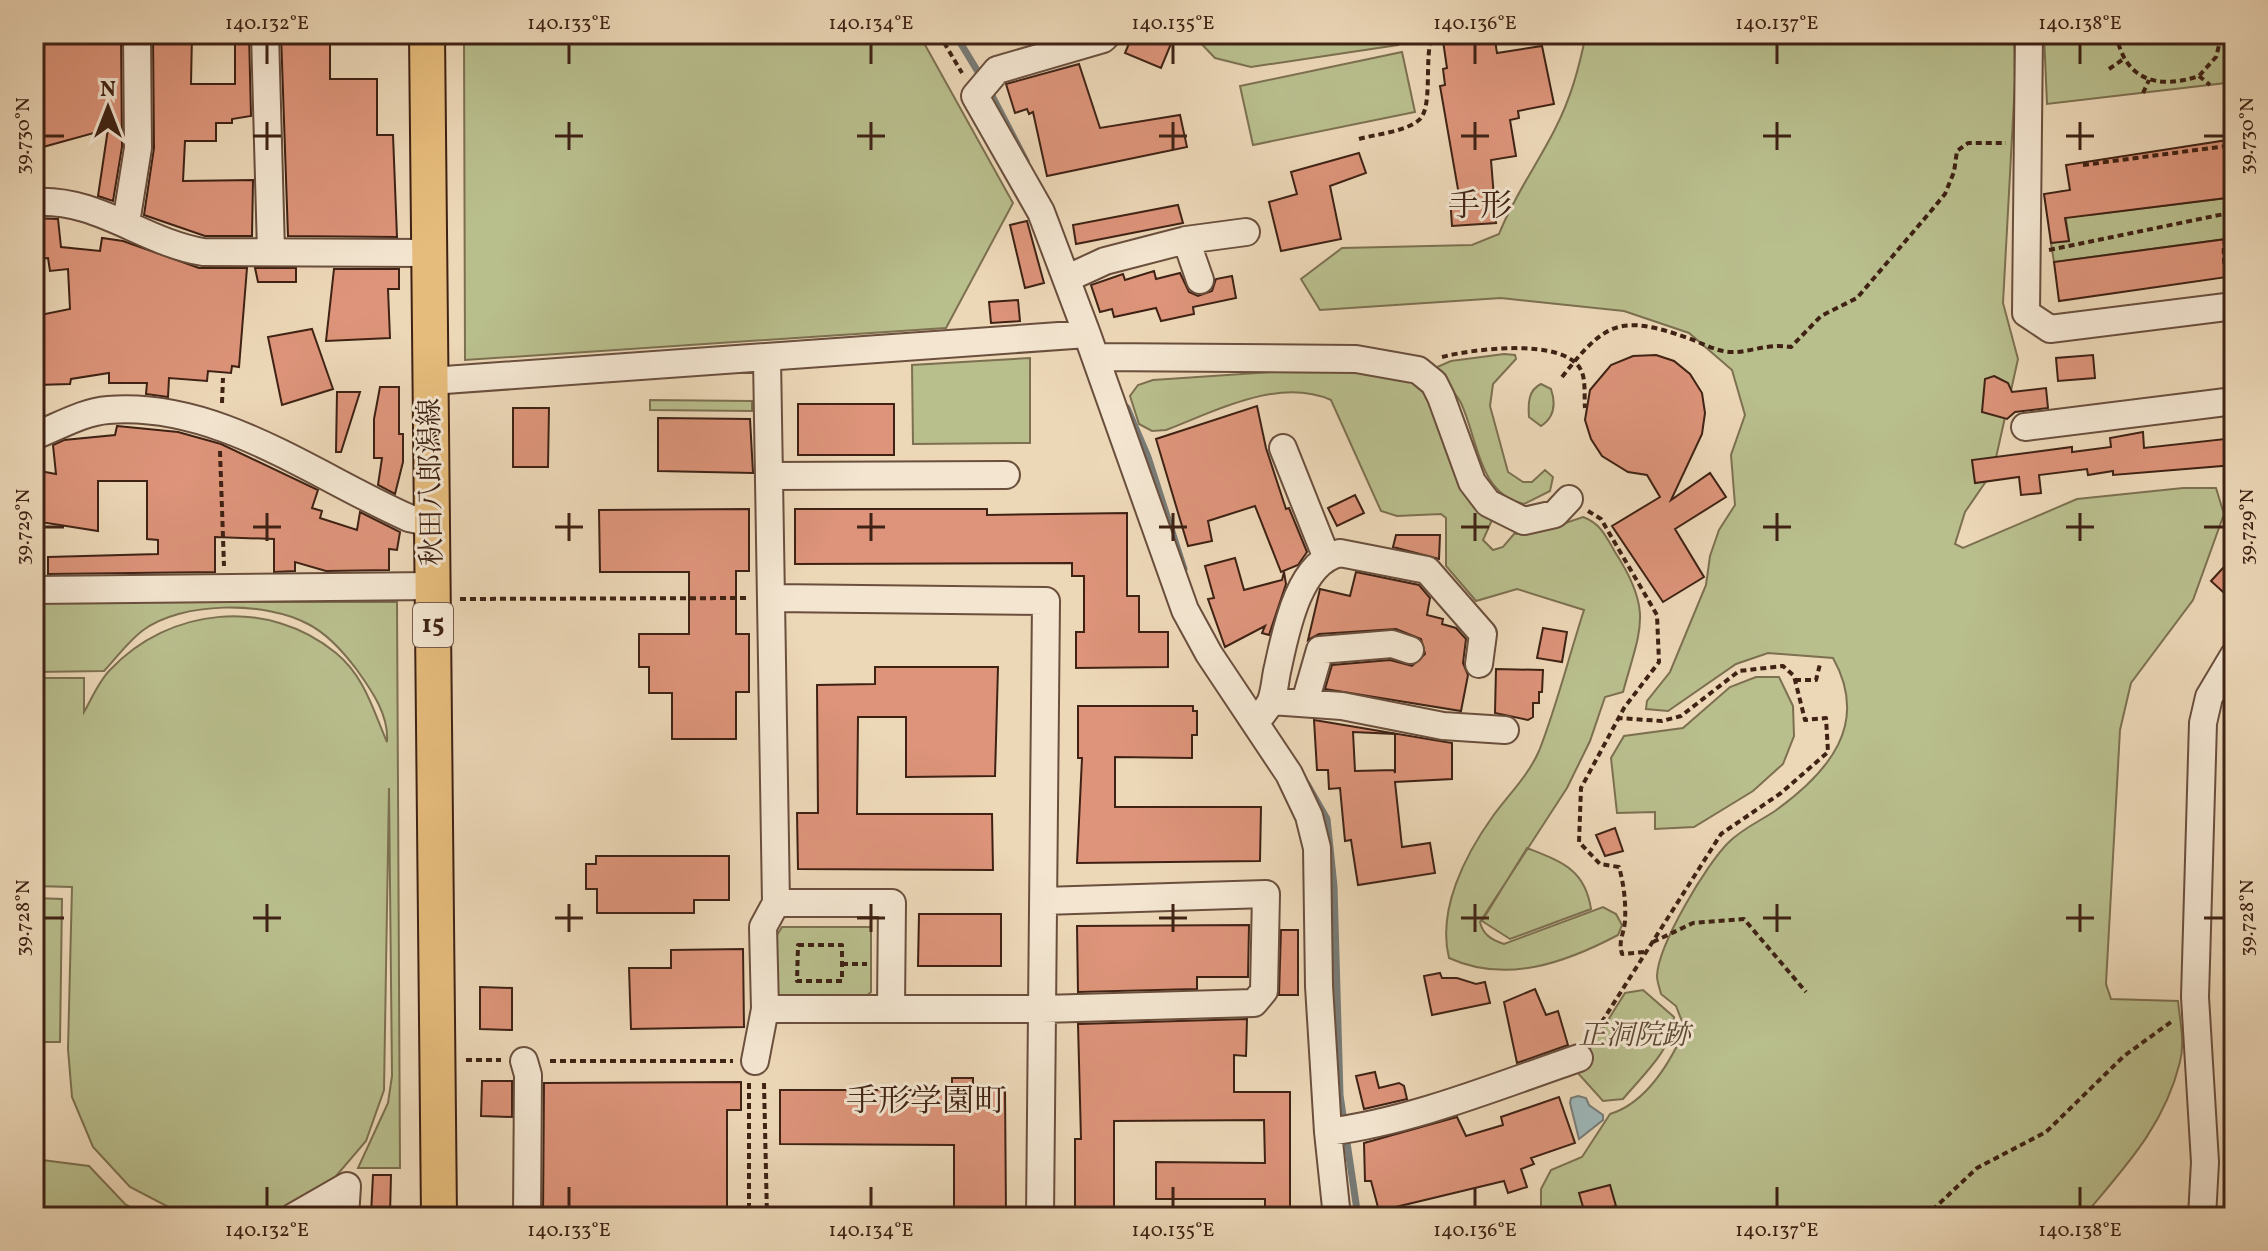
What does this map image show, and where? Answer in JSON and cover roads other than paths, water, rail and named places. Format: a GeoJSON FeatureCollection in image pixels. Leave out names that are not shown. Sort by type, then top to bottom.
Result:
{"type":"FeatureCollection","features":[{"type":"Feature","properties":{"kind":"main road","name":"秋田八郎潟線"},"geometry":{"type":"LineString","coordinates":[[427,34],[432,523],[443,593],[439,1217]]}},
{"type":"Feature","properties":{"kind":"street"},"geometry":{"type":"LineString","coordinates":[[126,223],[138,148],[137,34]]}},
{"type":"Feature","properties":{"kind":"street"},"geometry":{"type":"LineString","coordinates":[[265,34],[271,251]]}},
{"type":"Feature","properties":{"kind":"street"},"geometry":{"type":"LineString","coordinates":[[1108,34],[1103,39],[986,84],[1068,278],[1185,610],[1263,712],[1309,816],[1317,848],[1319,986],[1341,1130],[1337,1217]]}},
{"type":"Feature","properties":{"kind":"street"},"geometry":{"type":"LineString","coordinates":[[2029,34],[2026,313],[2050,329],[2232,306]]}},
{"type":"Feature","properties":{"kind":"street"},"geometry":{"type":"LineString","coordinates":[[34,202],[81,206],[184,249],[429,253]]}},
{"type":"Feature","properties":{"kind":"street"},"geometry":{"type":"LineString","coordinates":[[1068,278],[1105,261],[1186,240],[1246,232]]}},
{"type":"Feature","properties":{"kind":"street"},"geometry":{"type":"LineString","coordinates":[[1186,240],[1200,280]]}},
{"type":"Feature","properties":{"kind":"street"},"geometry":{"type":"LineString","coordinates":[[431,381],[767,358],[1092,346],[1356,359],[1418,370],[1434,383],[1472,482],[1488,503],[1524,521],[1555,514],[1569,499]]}},
{"type":"Feature","properties":{"kind":"street"},"geometry":{"type":"LineString","coordinates":[[756,1069],[765,1009],[763,927],[776,903],[767,358]]}},
{"type":"Feature","properties":{"kind":"street"},"geometry":{"type":"LineString","coordinates":[[2025,427],[2234,401]]}},
{"type":"Feature","properties":{"kind":"street"},"geometry":{"type":"LineString","coordinates":[[34,436],[82,416],[109,410],[174,416],[220,425],[390,510],[432,523]]}},
{"type":"Feature","properties":{"kind":"street"},"geometry":{"type":"LineString","coordinates":[[1283,448],[1326,556]]}},
{"type":"Feature","properties":{"kind":"street"},"geometry":{"type":"LineString","coordinates":[[769,476],[1006,475]]}},
{"type":"Feature","properties":{"kind":"street"},"geometry":{"type":"LineString","coordinates":[[1263,712],[1303,589],[1316,564],[1326,556],[1340,553],[1427,570],[1483,634],[1479,664]]}},
{"type":"Feature","properties":{"kind":"street"},"geometry":{"type":"LineString","coordinates":[[34,590],[443,593]]}},
{"type":"Feature","properties":{"kind":"street"},"geometry":{"type":"LineString","coordinates":[[773,598],[1046,601],[1040,1217]]}},
{"type":"Feature","properties":{"kind":"street"},"geometry":{"type":"LineString","coordinates":[[1305,702],[1320,650],[1392,644],[1410,650]]}},
{"type":"Feature","properties":{"kind":"street"},"geometry":{"type":"LineString","coordinates":[[2202,1217],[2205,1162],[2196,1004],[2203,723],[2209,697],[2234,655]]}},
{"type":"Feature","properties":{"kind":"street"},"geometry":{"type":"LineString","coordinates":[[1263,712],[1305,702],[1443,726],[1505,730]]}},
{"type":"Feature","properties":{"kind":"street"},"geometry":{"type":"LineString","coordinates":[[765,1009],[1043,1009],[1254,1003],[1264,991],[1266,894],[1043,901]]}},
{"type":"Feature","properties":{"kind":"street"},"geometry":{"type":"LineString","coordinates":[[776,903],[892,903],[891,1007]]}},
{"type":"Feature","properties":{"kind":"street"},"geometry":{"type":"LineString","coordinates":[[1341,1130],[1452,1101],[1579,1058]]}},
{"type":"Feature","properties":{"kind":"street"},"geometry":{"type":"LineString","coordinates":[[524,1061],[528,1075],[527,1217]]}},
{"type":"Feature","properties":{"kind":"street"},"geometry":{"type":"LineString","coordinates":[[293,1217],[347,1186],[345,1217]]}},
{"type":"Feature","properties":{"kind":"water"},"geometry":{"type":"Polygon","coordinates":[[[1571,1098],[1586,1098],[1589,1105],[1603,1115],[1603,1120],[1579,1139],[1570,1103],[1571,1098]]]}},
{"type":"Feature","properties":{"kind":"waterway"},"geometry":{"type":"LineString","coordinates":[[955,34],[983,80]]}},
{"type":"Feature","properties":{"kind":"waterway"},"geometry":{"type":"LineString","coordinates":[[989,90],[1026,161]]}},
{"type":"Feature","properties":{"kind":"waterway"},"geometry":{"type":"LineString","coordinates":[[1127,408],[1148,457],[1184,569]]}},
{"type":"Feature","properties":{"kind":"waterway"},"geometry":{"type":"LineString","coordinates":[[1307,784],[1327,819],[1334,886],[1340,1095],[1358,1217]]}},
{"type":"Feature","properties":{"kind":"district","name":"手形"},"geometry":{"type":"Point","coordinates":[1480,208]}},
{"type":"Feature","properties":{"kind":"district","name":"手形学園町"},"geometry":{"type":"Point","coordinates":[926,1103]}},
{"type":"Feature","properties":{"kind":"park label","name":"正洞院跡"},"geometry":{"type":"Point","coordinates":[1634,1036]}}]}
